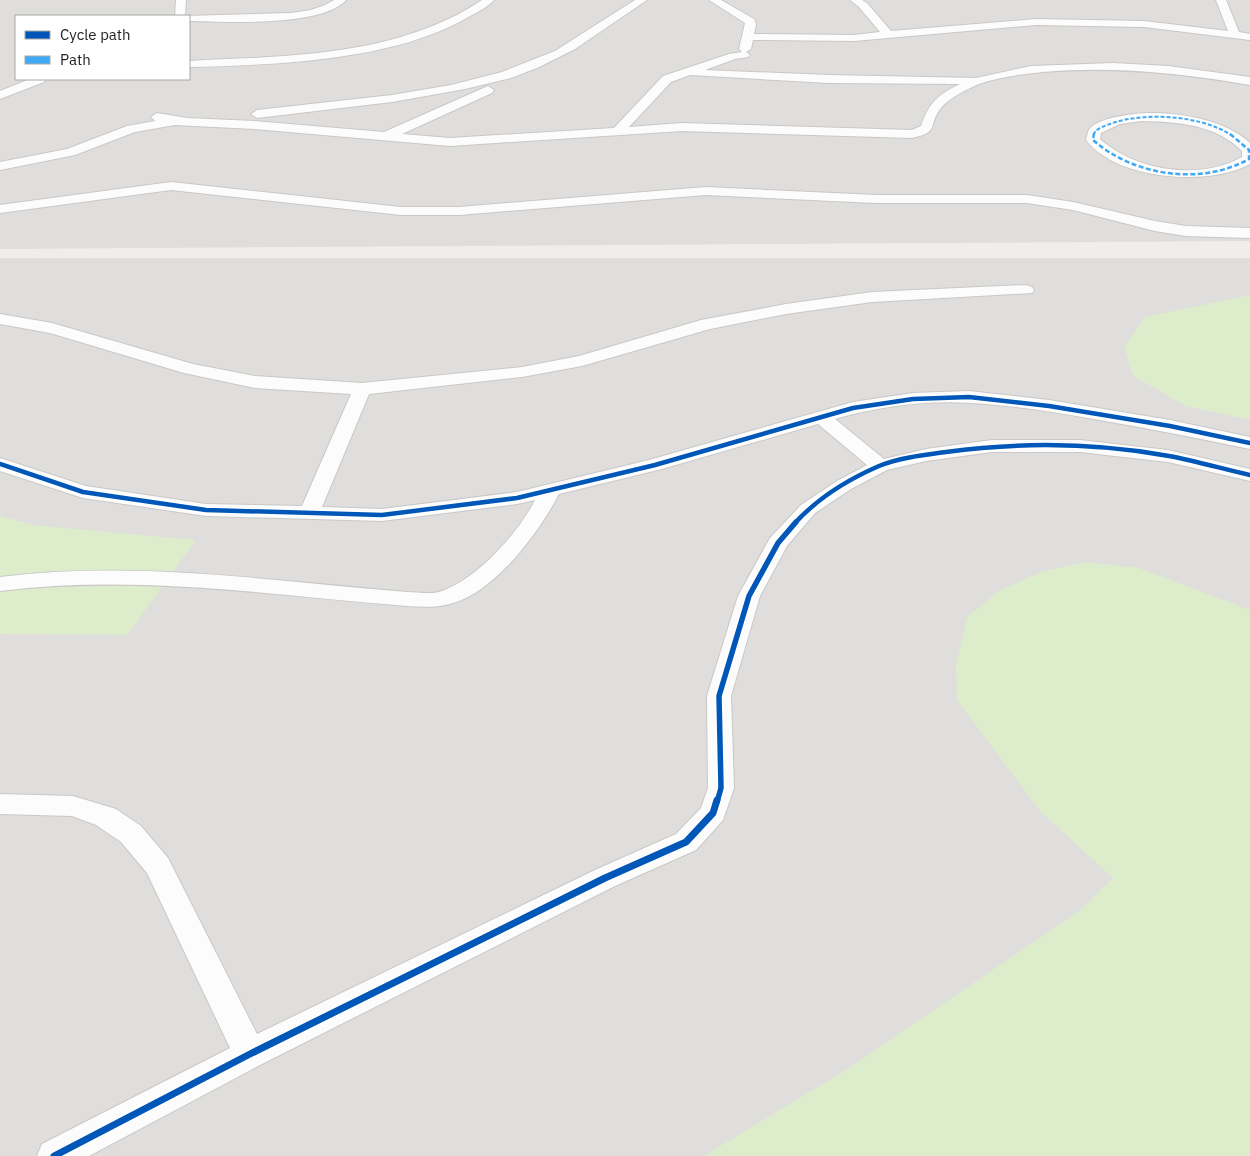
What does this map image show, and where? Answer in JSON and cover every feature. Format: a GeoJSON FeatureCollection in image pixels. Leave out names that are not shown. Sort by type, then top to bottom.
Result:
{"type":"FeatureCollection","features":[{"type":"Feature","properties":{"kind":"street"},"geometry":{"type":"LineString","coordinates":[[180,15],[181,0]]}},
{"type":"Feature","properties":{"kind":"street"},"geometry":{"type":"LineString","coordinates":[[190,18],[251,18],[292,15],[328,8],[341,0]]}},
{"type":"Feature","properties":{"kind":"street"},"geometry":{"type":"LineString","coordinates":[[190,64],[318,55],[390,43],[438,29],[458,20],[489,0]]}},
{"type":"Feature","properties":{"kind":"street"},"geometry":{"type":"LineString","coordinates":[[249,108],[390,93],[497,70],[542,53],[593,23],[626,0]]}},
{"type":"Feature","properties":{"kind":"street"},"geometry":{"type":"LineString","coordinates":[[0,166],[70,152],[132,129],[174,121],[350,106],[456,88],[545,61],[587,39],[642,0]]}},
{"type":"Feature","properties":{"kind":"street"},"geometry":{"type":"LineString","coordinates":[[714,0],[750,21],[751,24],[744,55],[743,76]]}},
{"type":"Feature","properties":{"kind":"street"},"geometry":{"type":"LineString","coordinates":[[855,0],[863,5],[889,36]]}},
{"type":"Feature","properties":{"kind":"street"},"geometry":{"type":"LineString","coordinates":[[1221,0],[1235,35]]}},
{"type":"Feature","properties":{"kind":"street"},"geometry":{"type":"LineString","coordinates":[[747,36],[822,38],[889,36],[1036,22],[1144,24],[1250,37]]}},
{"type":"Feature","properties":{"kind":"street"},"geometry":{"type":"LineString","coordinates":[[618,131],[660,84],[668,79],[733,56],[744,55]]}},
{"type":"Feature","properties":{"kind":"street"},"geometry":{"type":"LineString","coordinates":[[157,116],[174,121],[263,125],[450,142],[707,127],[912,134],[921,133],[926,128],[934,108],[957,90],[978,81],[1009,73],[1049,68],[1104,65],[1191,72],[1250,81]]}},
{"type":"Feature","properties":{"kind":"street"},"geometry":{"type":"LineString","coordinates":[[387,136],[515,76],[497,70]]}},
{"type":"Feature","properties":{"kind":"street"},"geometry":{"type":"LineString","coordinates":[[689,71],[743,76],[829,79],[978,81]]}},
{"type":"Feature","properties":{"kind":"street"},"geometry":{"type":"LineString","coordinates":[[0,95],[38,80]]}},
{"type":"Feature","properties":{"kind":"street"},"geometry":{"type":"LineString","coordinates":[[0,159],[67,144],[157,116],[209,111]]}},
{"type":"Feature","properties":{"kind":"street"},"geometry":{"type":"LineString","coordinates":[[1141,118],[1163,118],[1210,126],[1228,133],[1242,142],[1249,150],[1245,167],[1197,173],[1169,172],[1141,167],[1117,159],[1101,150],[1093,140],[1094,131],[1105,124],[1141,118]]}},
{"type":"Feature","properties":{"kind":"street"},"geometry":{"type":"LineString","coordinates":[[0,209],[171,186],[401,211],[459,211],[706,191],[876,200],[1027,199],[1073,206],[1154,226],[1186,231],[1250,233]]}},
{"type":"Feature","properties":{"kind":"street"},"geometry":{"type":"LineString","coordinates":[[0,319],[52,328],[190,369],[255,382],[362,389],[522,372],[582,361],[707,324],[786,308],[872,297],[1026,290]]}},
{"type":"Feature","properties":{"kind":"street"},"geometry":{"type":"LineString","coordinates":[[309,514],[362,389]]}},
{"type":"Feature","properties":{"kind":"street"},"geometry":{"type":"LineString","coordinates":[[0,464],[83,492],[206,510],[382,515],[517,498],[655,466],[853,408],[913,400],[969,397],[1088,412],[1170,426],[1250,443]]}},
{"type":"Feature","properties":{"kind":"street"},"geometry":{"type":"LineString","coordinates":[[821,417],[880,466]]}},
{"type":"Feature","properties":{"kind":"street"},"geometry":{"type":"LineString","coordinates":[[54,1156],[250,1054],[605,878],[686,842],[713,813],[721,788],[719,696],[749,596],[778,543],[808,510],[844,485],[880,466],[926,455],[992,446],[1080,446],[1168,456],[1250,475]]}},
{"type":"Feature","properties":{"kind":"street"},"geometry":{"type":"LineString","coordinates":[[0,584],[32,580],[144,577],[432,600],[448,597],[469,586],[505,553],[534,520],[551,490]]}},
{"type":"Feature","properties":{"kind":"street"},"geometry":{"type":"LineString","coordinates":[[0,804],[73,806],[106,817],[131,834],[158,866],[250,1054]]}},
{"type":"Feature","properties":{"kind":"shaded area"},"geometry":{"type":"Polygon","coordinates":[[[0,0],[1250,0],[1250,241],[0,249],[0,0]]]}},
{"type":"Feature","properties":{"kind":"shaded area"},"geometry":{"type":"Polygon","coordinates":[[[0,258],[1250,258],[1250,1156],[0,1156],[0,258]]]}},
{"type":"Feature","properties":{"kind":"green space"},"geometry":{"type":"Polygon","coordinates":[[[1250,295],[1250,420],[1186,406],[1133,376],[1124,347],[1145,317],[1250,295]]]}},
{"type":"Feature","properties":{"kind":"green space"},"geometry":{"type":"Polygon","coordinates":[[[0,516],[33,525],[196,540],[127,635],[0,634],[0,516]]]}},
{"type":"Feature","properties":{"kind":"green space"},"geometry":{"type":"Polygon","coordinates":[[[1085,562],[1139,568],[1250,610],[1250,1156],[704,1156],[849,1068],[1079,911],[1113,878],[1040,811],[957,700],[956,664],[967,617],[999,591],[1041,572],[1085,562]]]}},
{"type":"Feature","properties":{"kind":"marked path"},"geometry":{"type":"LineString","coordinates":[[1141,117],[1185,120],[1227,132],[1249,150],[1249,159],[1234,168],[1214,172],[1192,174],[1168,172],[1145,168],[1124,161],[1106,151],[1093,140],[1095,131],[1106,125],[1141,117]]}},
{"type":"Feature","properties":{"kind":"cycle path"},"geometry":{"type":"LineString","coordinates":[[0,464],[83,492],[206,510],[382,515],[517,498],[655,465],[853,408],[913,399],[969,397],[1049,406],[1170,426],[1250,443]]}},
{"type":"Feature","properties":{"kind":"cycle path"},"geometry":{"type":"LineString","coordinates":[[54,1156],[250,1054],[605,878],[686,842],[713,813],[721,788],[719,696],[749,596],[778,543],[808,509],[844,485],[880,466],[926,455],[992,446],[1080,446],[1168,456],[1250,475]]}}]}
